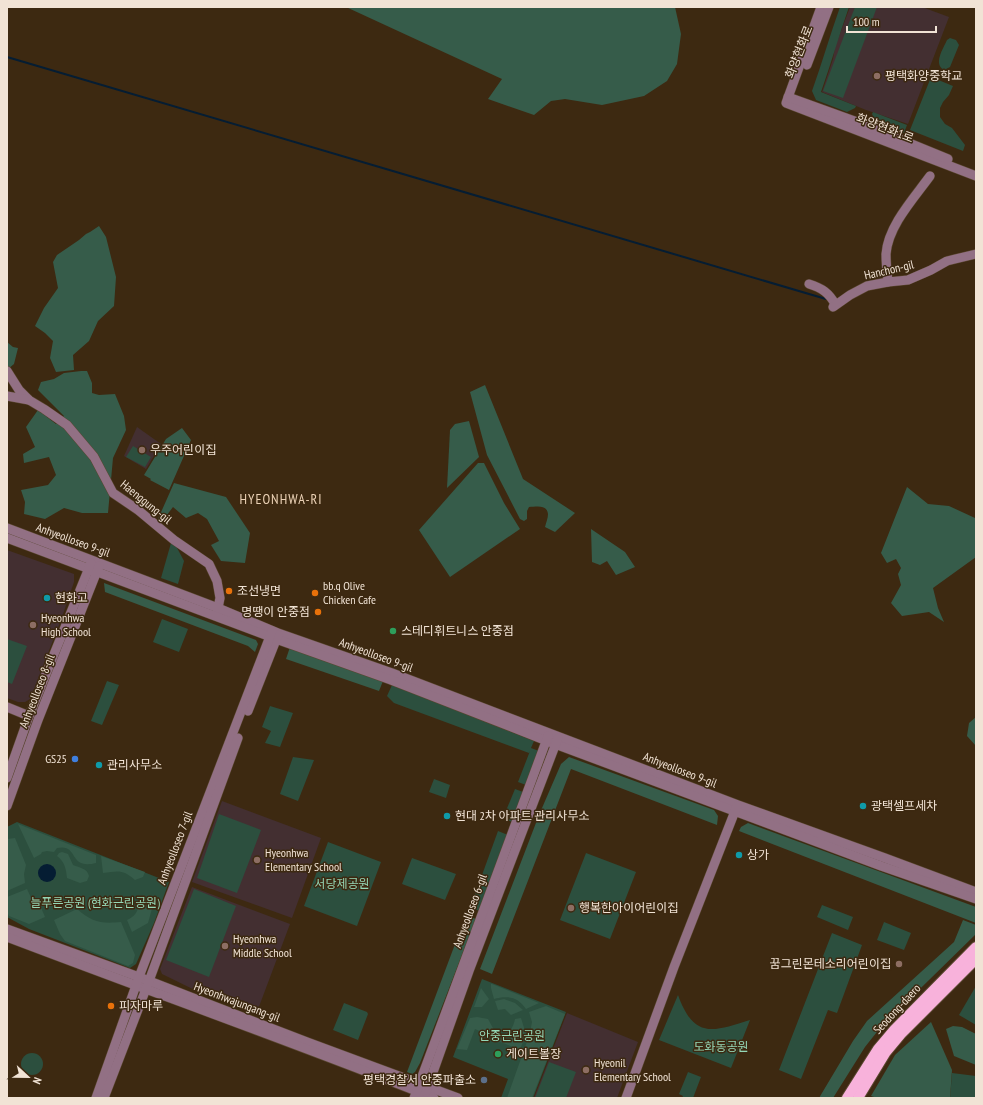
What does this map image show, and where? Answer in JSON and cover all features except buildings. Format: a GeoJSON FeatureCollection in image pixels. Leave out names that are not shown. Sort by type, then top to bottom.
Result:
{"type":"FeatureCollection","features":[{"type":"Feature","properties":{"kind":"main road","name":"Seodong-daero"},"geometry":{"type":"LineString","coordinates":[[847,1098],[878,1049],[894,1030],[976,947]]}},
{"type":"Feature","properties":{"kind":"main road","name":"Seodong-daero"},"geometry":{"type":"LineString","coordinates":[[858,1098],[886,1052],[901,1034],[976,959]]}},
{"type":"Feature","properties":{"kind":"street"},"geometry":{"type":"LineString","coordinates":[[790,101],[821,7]]}},
{"type":"Feature","properties":{"kind":"street","name":"화양현화로"},"geometry":{"type":"LineString","coordinates":[[790,101],[829,7]]}},
{"type":"Feature","properties":{"kind":"street","name":"화양현화1로"},"geometry":{"type":"LineString","coordinates":[[790,101],[860,123],[976,169]]}},
{"type":"Feature","properties":{"kind":"street","name":"화양현화1로"},"geometry":{"type":"LineString","coordinates":[[790,101],[976,176]]}},
{"type":"Feature","properties":{"kind":"street"},"geometry":{"type":"LineString","coordinates":[[888,282],[886,253],[890,237],[900,217],[930,176]]}},
{"type":"Feature","properties":{"kind":"street","name":"Hanchon-gil"},"geometry":{"type":"LineString","coordinates":[[809,284],[827,292],[834,306],[867,286],[908,280],[947,261],[976,254]]}},
{"type":"Feature","properties":{"kind":"street","name":"Haenggung-gil"},"geometry":{"type":"LineString","coordinates":[[7,371],[19,390],[29,400],[67,425],[94,457],[113,493],[138,510],[174,540],[209,564],[217,581],[220,598],[218,612]]}},
{"type":"Feature","properties":{"kind":"street","name":"Haenggung-gil"},"geometry":{"type":"LineString","coordinates":[[7,396],[29,400]]}},
{"type":"Feature","properties":{"kind":"street","name":"Anhyeolloseo 9-gil"},"geometry":{"type":"LineString","coordinates":[[7,528],[94,566],[218,612],[274,635],[392,672],[557,741],[736,808],[886,858],[976,892]]}},
{"type":"Feature","properties":{"kind":"street"},"geometry":{"type":"LineString","coordinates":[[7,538],[94,566]]}},
{"type":"Feature","properties":{"kind":"street","name":"Anhyeolloseo 8-gil"},"geometry":{"type":"LineString","coordinates":[[7,778],[29,716],[94,566]]}},
{"type":"Feature","properties":{"kind":"street","name":"Anhyeolloseo 8-gil"},"geometry":{"type":"LineString","coordinates":[[7,806],[94,566]]}},
{"type":"Feature","properties":{"kind":"street","name":"Anhyeolloseo 7-gil"},"geometry":{"type":"LineString","coordinates":[[96,1098],[139,977],[274,635]]}},
{"type":"Feature","properties":{"kind":"street","name":"Anhyeolloseo 7-gil"},"geometry":{"type":"LineString","coordinates":[[104,1098],[149,981],[274,635]]}},
{"type":"Feature","properties":{"kind":"street","name":"Anhyeolloseo 8-gil"},"geometry":{"type":"LineString","coordinates":[[7,707],[29,716]]}},
{"type":"Feature","properties":{"kind":"street","name":"Anhyeolloseo 6-gil"},"geometry":{"type":"LineString","coordinates":[[423,1093],[548,737]]}},
{"type":"Feature","properties":{"kind":"street","name":"Anhyeolloseo 6-gil"},"geometry":{"type":"LineString","coordinates":[[423,1093],[557,741]]}},
{"type":"Feature","properties":{"kind":"street"},"geometry":{"type":"LineString","coordinates":[[626,1098],[674,967],[736,808],[881,866],[976,899]]}},
{"type":"Feature","properties":{"kind":"street","name":"Hyeonhwajungang-gil"},"geometry":{"type":"LineString","coordinates":[[7,929],[139,977],[307,1042],[423,1093],[458,1098]]}},
{"type":"Feature","properties":{"kind":"street"},"geometry":{"type":"LineString","coordinates":[[7,937],[423,1093]]}},
{"type":"Feature","properties":{"kind":"shaded area","name":"평택화양중학교"},"geometry":{"type":"Polygon","coordinates":[[[850,7],[922,7],[949,17],[908,124],[866,110],[822,92],[833,59],[835,47],[850,7]]]}},
{"type":"Feature","properties":{"kind":"shaded area","name":"우주어린이집"},"geometry":{"type":"Polygon","coordinates":[[[137,427],[161,444],[146,469],[124,456],[137,427]]]}},
{"type":"Feature","properties":{"kind":"shaded area","name":"Hyeonhwa High School"},"geometry":{"type":"Polygon","coordinates":[[[7,550],[74,574],[74,582],[61,620],[30,699],[25,702],[18,702],[7,698],[7,550]]]}},
{"type":"Feature","properties":{"kind":"shaded area","name":"Hyeonhwa Elementary School"},"geometry":{"type":"Polygon","coordinates":[[[222,801],[321,838],[292,918],[192,882],[222,801]]]}},
{"type":"Feature","properties":{"kind":"shaded area","name":"Hyeonhwa Middle School"},"geometry":{"type":"Polygon","coordinates":[[[192,887],[290,924],[257,1012],[220,998],[207,996],[162,974],[160,969],[192,887]]]}},
{"type":"Feature","properties":{"kind":"shaded area","name":"Hyeonil Elementary School"},"geometry":{"type":"Polygon","coordinates":[[[567,1013],[638,1042],[617,1098],[534,1098],[567,1013]]]}},
{"type":"Feature","properties":{"kind":"green space"},"geometry":{"type":"Polygon","coordinates":[[[346,7],[675,7],[681,34],[677,64],[667,81],[644,96],[602,105],[565,99],[551,101],[534,115],[488,99],[502,79],[346,7]]]}},
{"type":"Feature","properties":{"kind":"green space"},"geometry":{"type":"Polygon","coordinates":[[[840,7],[849,7],[821,92],[856,106],[847,112],[816,100],[812,91],[840,7]]]}},
{"type":"Feature","properties":{"kind":"green space"},"geometry":{"type":"Polygon","coordinates":[[[855,7],[877,7],[843,98],[823,91],[855,7]]]}},
{"type":"Feature","properties":{"kind":"green space"},"geometry":{"type":"Polygon","coordinates":[[[950,38],[956,40],[959,45],[950,67],[944,70],[939,64],[939,60],[947,40],[950,38]]]}},
{"type":"Feature","properties":{"kind":"green space"},"geometry":{"type":"Polygon","coordinates":[[[931,77],[953,86],[940,108],[940,117],[945,124],[952,128],[965,145],[963,151],[910,130],[931,77]]]}},
{"type":"Feature","properties":{"kind":"green space"},"geometry":{"type":"Polygon","coordinates":[[[873,112],[907,125],[904,133],[876,122],[872,114],[873,112]]]}},
{"type":"Feature","properties":{"kind":"green space"},"geometry":{"type":"Polygon","coordinates":[[[99,226],[106,237],[116,277],[114,306],[98,321],[89,341],[73,355],[74,370],[56,372],[50,358],[53,341],[35,326],[44,308],[58,288],[53,262],[57,255],[99,226]]]}},
{"type":"Feature","properties":{"kind":"green space"},"geometry":{"type":"Polygon","coordinates":[[[7,342],[13,347],[18,348],[14,364],[8,369],[7,342]]]}},
{"type":"Feature","properties":{"kind":"green space"},"geometry":{"type":"Polygon","coordinates":[[[87,371],[92,383],[92,393],[99,395],[115,394],[124,416],[126,430],[113,458],[108,513],[82,513],[64,508],[45,519],[24,514],[25,502],[21,490],[48,485],[56,475],[49,457],[24,463],[23,454],[35,447],[26,427],[38,410],[56,424],[64,416],[38,390],[41,382],[54,379],[64,373],[87,371]]]}},
{"type":"Feature","properties":{"kind":"green space"},"geometry":{"type":"Polygon","coordinates":[[[485,385],[523,479],[575,513],[555,532],[545,527],[548,514],[546,509],[543,507],[529,507],[527,511],[527,519],[524,521],[520,519],[487,455],[470,392],[485,385]]]}},
{"type":"Feature","properties":{"kind":"green space"},"geometry":{"type":"Polygon","coordinates":[[[469,421],[479,457],[447,488],[450,430],[455,424],[469,421]]]}},
{"type":"Feature","properties":{"kind":"green space"},"geometry":{"type":"Polygon","coordinates":[[[182,428],[191,440],[169,490],[150,480],[151,479],[144,475],[166,439],[182,428]]]}},
{"type":"Feature","properties":{"kind":"green space"},"geometry":{"type":"Polygon","coordinates":[[[133,446],[151,457],[145,467],[126,457],[133,446]]]}},
{"type":"Feature","properties":{"kind":"green space"},"geometry":{"type":"Polygon","coordinates":[[[478,463],[484,463],[504,503],[520,529],[450,577],[419,530],[478,463]]]}},
{"type":"Feature","properties":{"kind":"green space"},"geometry":{"type":"Polygon","coordinates":[[[174,483],[226,497],[250,533],[245,563],[221,561],[211,545],[219,541],[207,519],[198,513],[186,518],[173,507],[160,524],[158,519],[174,483]]]}},
{"type":"Feature","properties":{"kind":"green space"},"geometry":{"type":"Polygon","coordinates":[[[907,487],[928,504],[949,506],[975,518],[976,520],[976,557],[933,588],[938,608],[944,622],[929,612],[902,616],[891,603],[901,585],[898,574],[901,568],[896,559],[887,563],[881,553],[907,487]]]}},
{"type":"Feature","properties":{"kind":"green space"},"geometry":{"type":"Polygon","coordinates":[[[591,529],[625,552],[635,567],[616,575],[607,561],[600,565],[592,562],[591,529]]]}},
{"type":"Feature","properties":{"kind":"green space"},"geometry":{"type":"Polygon","coordinates":[[[171,543],[175,544],[184,561],[178,584],[161,578],[171,543]]]}},
{"type":"Feature","properties":{"kind":"green space"},"geometry":{"type":"Polygon","coordinates":[[[104,583],[256,640],[258,644],[255,652],[248,646],[105,592],[104,583]]]}},
{"type":"Feature","properties":{"kind":"green space"},"geometry":{"type":"Polygon","coordinates":[[[162,619],[188,629],[179,652],[153,642],[162,619]]]}},
{"type":"Feature","properties":{"kind":"green space"},"geometry":{"type":"Polygon","coordinates":[[[7,639],[27,646],[12,684],[7,682],[7,639]]]}},
{"type":"Feature","properties":{"kind":"green space"},"geometry":{"type":"Polygon","coordinates":[[[290,647],[383,681],[379,691],[286,659],[290,647]]]}},
{"type":"Feature","properties":{"kind":"green space"},"geometry":{"type":"Polygon","coordinates":[[[107,681],[119,685],[102,725],[91,721],[107,681]]]}},
{"type":"Feature","properties":{"kind":"green space"},"geometry":{"type":"Polygon","coordinates":[[[392,685],[534,741],[531,748],[539,751],[526,785],[518,782],[530,751],[529,753],[394,703],[387,696],[392,685]]]}},
{"type":"Feature","properties":{"kind":"green space"},"geometry":{"type":"Polygon","coordinates":[[[270,706],[293,713],[280,747],[265,743],[271,731],[262,727],[270,706]]]}},
{"type":"Feature","properties":{"kind":"green space"},"geometry":{"type":"Polygon","coordinates":[[[976,717],[976,746],[967,736],[969,723],[976,717]]]}},
{"type":"Feature","properties":{"kind":"green space"},"geometry":{"type":"Polygon","coordinates":[[[293,757],[314,760],[298,801],[280,794],[293,757]]]}},
{"type":"Feature","properties":{"kind":"green space"},"geometry":{"type":"Polygon","coordinates":[[[569,757],[714,810],[718,816],[717,825],[571,769],[492,974],[480,969],[539,815],[561,764],[569,757]]]}},
{"type":"Feature","properties":{"kind":"green space"},"geometry":{"type":"Polygon","coordinates":[[[434,779],[450,785],[446,798],[429,792],[434,779]]]}},
{"type":"Feature","properties":{"kind":"green space"},"geometry":{"type":"Polygon","coordinates":[[[515,789],[523,792],[512,822],[503,818],[515,789]]]}},
{"type":"Feature","properties":{"kind":"green space"},"geometry":{"type":"Polygon","coordinates":[[[219,814],[261,830],[237,893],[197,878],[219,814]]]}},
{"type":"Feature","properties":{"kind":"green space","name":"늘푸른공원 (현화근린공원)"},"geometry":{"type":"Polygon","coordinates":[[[17,822],[169,882],[154,923],[136,964],[130,968],[29,929],[7,917],[7,827],[17,822]]]}},
{"type":"Feature","properties":{"kind":"green space"},"geometry":{"type":"Polygon","coordinates":[[[748,823],[976,907],[976,923],[739,831],[741,827],[748,823]]]}},
{"type":"Feature","properties":{"kind":"green space"},"geometry":{"type":"Polygon","coordinates":[[[18,824],[96,855],[96,863],[81,863],[72,852],[64,847],[57,848],[54,852],[42,852],[34,858],[18,824]]]}},
{"type":"Feature","properties":{"kind":"green space"},"geometry":{"type":"Polygon","coordinates":[[[498,831],[508,835],[480,911],[470,908],[498,831]]]}},
{"type":"Feature","properties":{"kind":"green space"},"geometry":{"type":"Polygon","coordinates":[[[15,838],[26,865],[24,874],[25,883],[7,891],[7,839],[15,838]]]}},
{"type":"Feature","properties":{"kind":"green space","name":"서당제공원"},"geometry":{"type":"Polygon","coordinates":[[[328,842],[381,862],[357,926],[304,906],[328,842]]]}},
{"type":"Feature","properties":{"kind":"green space"},"geometry":{"type":"Polygon","coordinates":[[[62,852],[68,854],[73,865],[87,871],[89,876],[87,881],[80,883],[67,878],[65,866],[57,856],[62,852]]]}},
{"type":"Feature","properties":{"kind":"green space"},"geometry":{"type":"Polygon","coordinates":[[[586,853],[636,872],[610,939],[560,920],[586,853]]]}},
{"type":"Feature","properties":{"kind":"green space"},"geometry":{"type":"Polygon","coordinates":[[[101,856],[145,872],[143,877],[135,880],[124,872],[103,873],[101,856]]]}},
{"type":"Feature","properties":{"kind":"green space"},"geometry":{"type":"Polygon","coordinates":[[[412,858],[456,874],[445,900],[402,884],[412,858]]]}},
{"type":"Feature","properties":{"kind":"green space"},"geometry":{"type":"Polygon","coordinates":[[[27,889],[32,900],[37,898],[45,917],[29,924],[9,916],[7,912],[7,897],[27,889]]]}},
{"type":"Feature","properties":{"kind":"green space"},"geometry":{"type":"Polygon","coordinates":[[[194,889],[236,906],[209,977],[166,960],[194,889]]]}},
{"type":"Feature","properties":{"kind":"green space"},"geometry":{"type":"Polygon","coordinates":[[[139,904],[153,905],[148,923],[132,932],[127,920],[135,914],[139,904]]]}},
{"type":"Feature","properties":{"kind":"green space"},"geometry":{"type":"Polygon","coordinates":[[[822,905],[853,917],[848,930],[817,917],[822,905]]]}},
{"type":"Feature","properties":{"kind":"green space"},"geometry":{"type":"Polygon","coordinates":[[[77,909],[87,917],[97,921],[108,923],[121,922],[135,955],[133,963],[128,966],[65,941],[54,920],[77,909]]]}},
{"type":"Feature","properties":{"kind":"green space"},"geometry":{"type":"Polygon","coordinates":[[[466,915],[476,919],[420,1063],[415,1072],[412,1074],[407,1072],[466,915]]]}},
{"type":"Feature","properties":{"kind":"green space"},"geometry":{"type":"Polygon","coordinates":[[[963,920],[976,925],[976,934],[880,1028],[865,1047],[833,1098],[819,1098],[853,1041],[867,1021],[954,942],[963,920]]]}},
{"type":"Feature","properties":{"kind":"green space"},"geometry":{"type":"Polygon","coordinates":[[[884,922],[911,933],[904,950],[877,940],[884,922]]]}},
{"type":"Feature","properties":{"kind":"green space"},"geometry":{"type":"Polygon","coordinates":[[[832,933],[862,945],[837,1013],[828,1010],[801,1079],[779,1070],[832,933]]]}},
{"type":"Feature","properties":{"kind":"green space","name":"안중근린공원"},"geometry":{"type":"Polygon","coordinates":[[[482,979],[566,1012],[533,1098],[501,1098],[508,1079],[453,1057],[482,979]]]}},
{"type":"Feature","properties":{"kind":"green space"},"geometry":{"type":"Polygon","coordinates":[[[491,984],[539,1003],[526,1009],[523,1005],[512,998],[503,997],[494,999],[491,984]]]}},
{"type":"Feature","properties":{"kind":"green space"},"geometry":{"type":"Polygon","coordinates":[[[976,986],[976,1025],[959,1015],[976,986]]]}},
{"type":"Feature","properties":{"kind":"green space"},"geometry":{"type":"Polygon","coordinates":[[[481,988],[489,999],[482,1007],[474,1007],[481,988]]]}},
{"type":"Feature","properties":{"kind":"green space","name":"도화동공원"},"geometry":{"type":"Polygon","coordinates":[[[678,995],[684,1009],[691,1019],[698,1025],[706,1028],[715,1029],[750,1020],[731,1068],[659,1040],[678,995]]]}},
{"type":"Feature","properties":{"kind":"green space"},"geometry":{"type":"Polygon","coordinates":[[[504,999],[515,1003],[523,1010],[511,1015],[505,1009],[498,1010],[495,1001],[504,999]]]}},
{"type":"Feature","properties":{"kind":"green space"},"geometry":{"type":"Polygon","coordinates":[[[344,1003],[367,1012],[368,1014],[358,1040],[333,1030],[344,1003]]]}},
{"type":"Feature","properties":{"kind":"green space"},"geometry":{"type":"Polygon","coordinates":[[[546,1006],[565,1014],[532,1098],[507,1098],[530,1033],[532,1022],[529,1012],[546,1006]]]}},
{"type":"Feature","properties":{"kind":"green space"},"geometry":{"type":"Polygon","coordinates":[[[477,1017],[488,1019],[494,1030],[489,1035],[475,1029],[467,1050],[457,1049],[470,1018],[477,1017]]]}},
{"type":"Feature","properties":{"kind":"green space"},"geometry":{"type":"Polygon","coordinates":[[[521,1018],[526,1034],[518,1055],[515,1054],[514,1056],[511,1055],[513,1047],[498,1041],[500,1034],[509,1032],[515,1019],[521,1018]]]}},
{"type":"Feature","properties":{"kind":"green space"},"geometry":{"type":"Polygon","coordinates":[[[931,1022],[952,1070],[950,1098],[877,1098],[871,1096],[895,1055],[931,1022]]]}},
{"type":"Feature","properties":{"kind":"green space"},"geometry":{"type":"Polygon","coordinates":[[[953,1026],[962,1027],[976,1034],[976,1065],[954,1056],[946,1029],[953,1026]]]}},
{"type":"Feature","properties":{"kind":"green space"},"geometry":{"type":"Polygon","coordinates":[[[32,1053],[40,1056],[43,1064],[40,1072],[32,1075],[24,1072],[21,1064],[24,1056],[32,1053]]]}},
{"type":"Feature","properties":{"kind":"green space"},"geometry":{"type":"Polygon","coordinates":[[[549,1062],[576,1072],[566,1098],[535,1098],[549,1062]]]}},
{"type":"Feature","properties":{"kind":"green space"},"geometry":{"type":"Polygon","coordinates":[[[688,1072],[701,1077],[693,1098],[682,1098],[683,1096],[679,1094],[688,1072]]]}},
{"type":"Feature","properties":{"kind":"green space"},"geometry":{"type":"Polygon","coordinates":[[[952,1073],[976,1076],[976,1098],[950,1098],[952,1073]]]}},
{"type":"Feature","properties":{"kind":"water"},"geometry":{"type":"Polygon","coordinates":[[[47,864],[53,867],[56,873],[53,879],[47,882],[41,879],[38,873],[41,867],[47,864]]]}},
{"type":"Feature","properties":{"kind":"waterway"},"geometry":{"type":"LineString","coordinates":[[7,57],[826,299]]}},
{"type":"Feature","properties":{"kind":"place","name":"평택화양중학교"},"geometry":{"type":"Point","coordinates":[877,76]}},
{"type":"Feature","properties":{"kind":"place","name":"우주어린이집"},"geometry":{"type":"Point","coordinates":[142,450]}},
{"type":"Feature","properties":{"kind":"place","name":"조선냉면"},"geometry":{"type":"Point","coordinates":[229,591]}},
{"type":"Feature","properties":{"kind":"place","name":"bb.q Olive Chicken Cafe"},"geometry":{"type":"Point","coordinates":[315,593]}},
{"type":"Feature","properties":{"kind":"place","name":"현화고"},"geometry":{"type":"Point","coordinates":[47,598]}},
{"type":"Feature","properties":{"kind":"place","name":"명땡이 안중점"},"geometry":{"type":"Point","coordinates":[318,612]}},
{"type":"Feature","properties":{"kind":"place","name":"Hyeonhwa High School"},"geometry":{"type":"Point","coordinates":[33,625]}},
{"type":"Feature","properties":{"kind":"place","name":"스테디휘트니스 안중점"},"geometry":{"type":"Point","coordinates":[393,631]}},
{"type":"Feature","properties":{"kind":"place","name":"GS25"},"geometry":{"type":"Point","coordinates":[75,759]}},
{"type":"Feature","properties":{"kind":"place","name":"관리사무소"},"geometry":{"type":"Point","coordinates":[99,765]}},
{"type":"Feature","properties":{"kind":"place","name":"광택셀프세차"},"geometry":{"type":"Point","coordinates":[863,806]}},
{"type":"Feature","properties":{"kind":"place","name":"현대 2차 아파트 관리사무소"},"geometry":{"type":"Point","coordinates":[447,816]}},
{"type":"Feature","properties":{"kind":"place","name":"상가"},"geometry":{"type":"Point","coordinates":[739,855]}},
{"type":"Feature","properties":{"kind":"place","name":"Hyeonhwa Elementary School"},"geometry":{"type":"Point","coordinates":[257,860]}},
{"type":"Feature","properties":{"kind":"place","name":"행복한아이어린이집"},"geometry":{"type":"Point","coordinates":[571,908]}},
{"type":"Feature","properties":{"kind":"place","name":"Hyeonhwa Middle School"},"geometry":{"type":"Point","coordinates":[225,946]}},
{"type":"Feature","properties":{"kind":"place","name":"꿈그린몬테소리어린이집"},"geometry":{"type":"Point","coordinates":[899,964]}},
{"type":"Feature","properties":{"kind":"place","name":"피자마루"},"geometry":{"type":"Point","coordinates":[111,1006]}},
{"type":"Feature","properties":{"kind":"place","name":"게이트볼장"},"geometry":{"type":"Point","coordinates":[498,1054]}},
{"type":"Feature","properties":{"kind":"place","name":"Hyeonil Elementary School"},"geometry":{"type":"Point","coordinates":[586,1070]}},
{"type":"Feature","properties":{"kind":"place","name":"평택경찰서 안중파출소"},"geometry":{"type":"Point","coordinates":[484,1080]}},
{"type":"Feature","properties":{"kind":"district","name":"HYEONHWA-RI"},"geometry":{"type":"Point","coordinates":[281,499]}}]}
